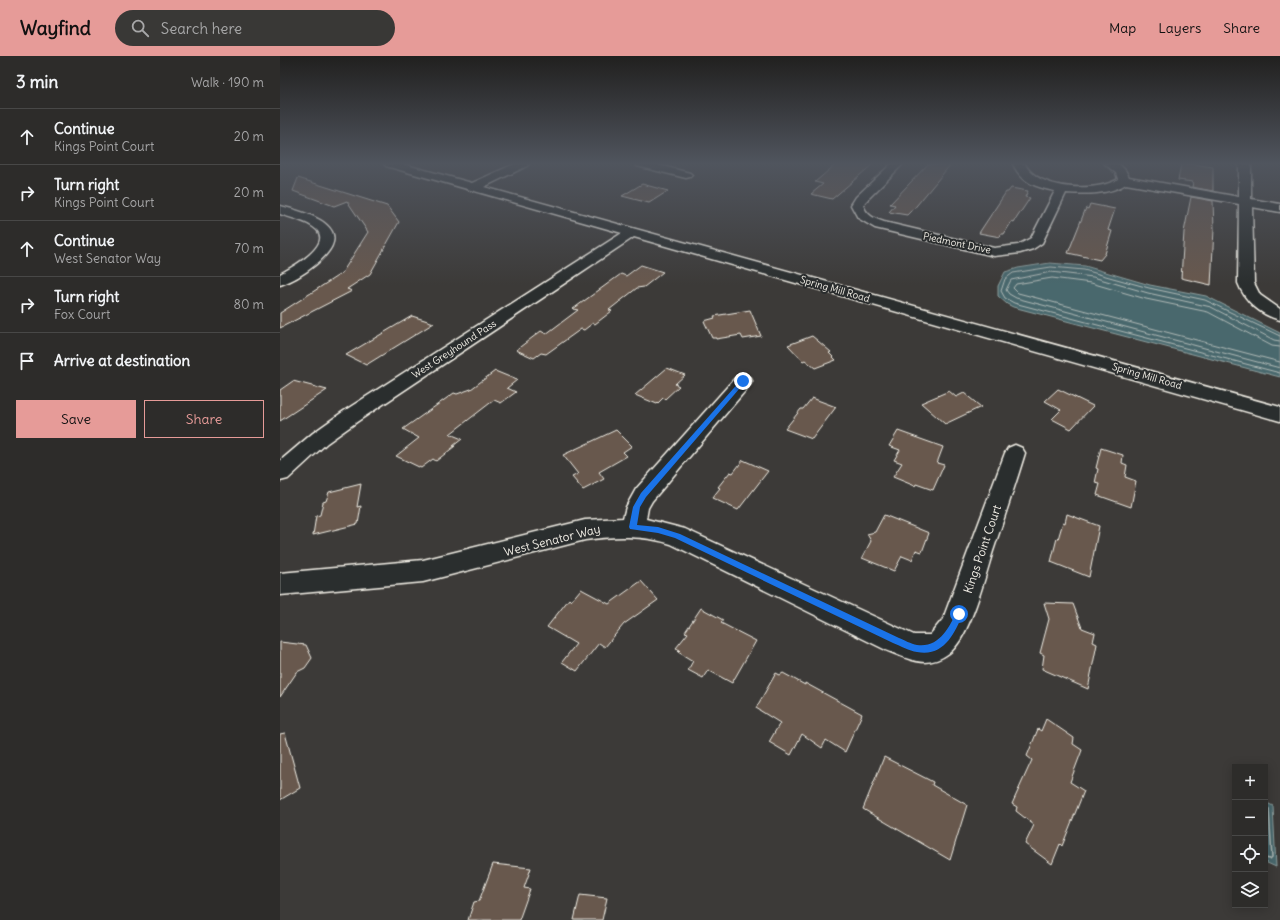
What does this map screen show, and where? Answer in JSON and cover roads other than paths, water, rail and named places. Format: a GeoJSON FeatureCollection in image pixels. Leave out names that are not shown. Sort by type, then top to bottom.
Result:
{"type":"FeatureCollection","features":[{"type":"Feature","properties":{"kind":"street","name":"Spring Mill Road"},"geometry":{"type":"LineString","coordinates":[[533,204],[1280,414]]}},
{"type":"Feature","properties":{"kind":"street","name":"Piedmont Drive"},"geometry":{"type":"LineString","coordinates":[[858,204],[861,214],[868,220],[894,229],[994,252],[1020,249],[1037,240],[1054,204]]}},
{"type":"Feature","properties":{"kind":"street"},"geometry":{"type":"LineString","coordinates":[[1245,204],[1246,283],[1248,289],[1256,299],[1280,315]]}},
{"type":"Feature","properties":{"kind":"street"},"geometry":{"type":"LineString","coordinates":[[1259,204],[1280,208]]}},
{"type":"Feature","properties":{"kind":"street"},"geometry":{"type":"LineString","coordinates":[[280,210],[314,222],[324,229],[326,235],[323,248],[316,257],[294,273],[280,280]]}},
{"type":"Feature","properties":{"kind":"street","name":"West Greyhound Pass"},"geometry":{"type":"LineString","coordinates":[[280,473],[320,438],[351,416],[633,232]]}},
{"type":"Feature","properties":{"kind":"street"},"geometry":{"type":"LineString","coordinates":[[633,527],[637,507],[644,495],[743,381]]}},
{"type":"Feature","properties":{"kind":"street","name":"Kings Point Court"},"geometry":{"type":"LineString","coordinates":[[832,610],[896,641],[917,649],[934,648],[949,636],[959,614],[1015,453]]}},
{"type":"Feature","properties":{"kind":"street","name":"West Senator Way"},"geometry":{"type":"LineString","coordinates":[[280,584],[423,571],[585,530],[610,526],[633,527],[658,530],[677,536],[832,610]]}},
{"type":"Feature","properties":{"kind":"water"},"geometry":{"type":"Polygon","coordinates":[[[1050,263],[1085,266],[1150,285],[1206,296],[1280,333],[1280,377],[1013,307],[998,296],[998,286],[1005,272],[1018,268],[1050,263]]]}},
{"type":"Feature","properties":{"kind":"water"},"geometry":{"type":"Polygon","coordinates":[[[1268,804],[1273,806],[1276,867],[1268,863],[1268,804]]]}}]}
